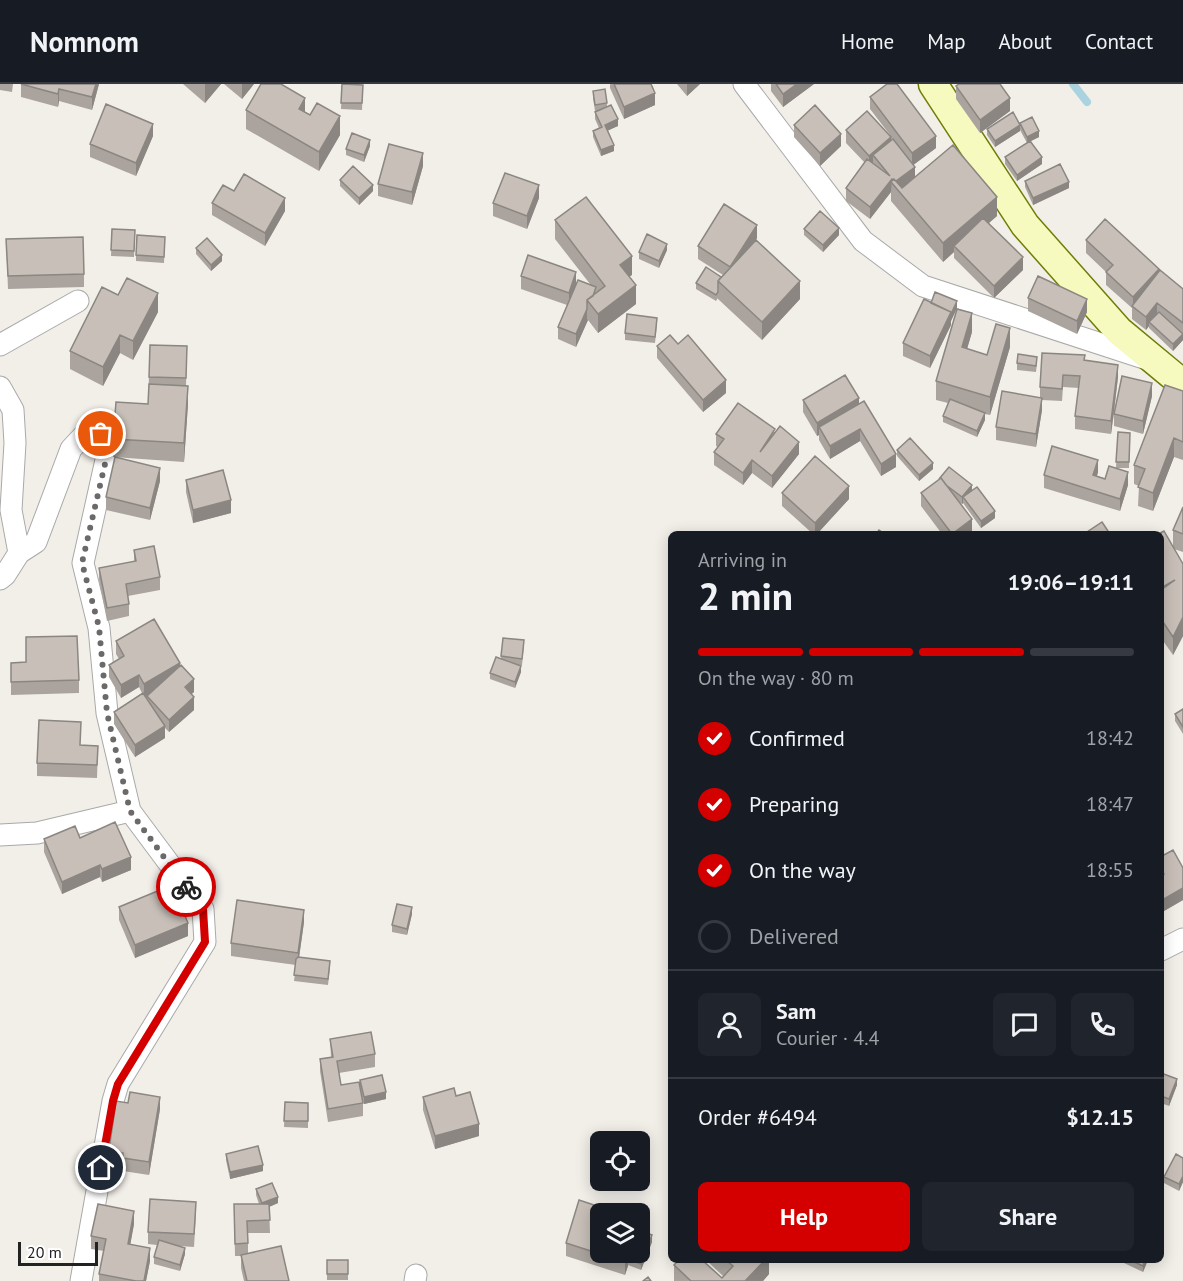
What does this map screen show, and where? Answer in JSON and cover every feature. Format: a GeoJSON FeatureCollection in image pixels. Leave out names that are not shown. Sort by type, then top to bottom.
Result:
{"type":"FeatureCollection","features":[{"type":"Feature","properties":{"kind":"street"},"geometry":{"type":"LineString","coordinates":[[744,84],[863,241],[923,286],[1156,362]]}},
{"type":"Feature","properties":{"kind":"street"},"geometry":{"type":"LineString","coordinates":[[933,84],[1025,225],[1119,331],[1183,384]]}},
{"type":"Feature","properties":{"kind":"street"},"geometry":{"type":"LineString","coordinates":[[0,345],[78,301]]}},
{"type":"Feature","properties":{"kind":"street"},"geometry":{"type":"LineString","coordinates":[[0,387],[13,410],[15,443],[11,510],[19,553]]}},
{"type":"Feature","properties":{"kind":"street"},"geometry":{"type":"LineString","coordinates":[[0,579],[19,553],[36,542],[71,449],[85,434],[101,434],[108,451],[82,563],[99,627],[107,713],[130,811],[203,909],[205,942],[118,1084],[81,1281]]}},
{"type":"Feature","properties":{"kind":"street"},"geometry":{"type":"LineString","coordinates":[[0,835],[37,833],[130,811]]}},
{"type":"Feature","properties":{"kind":"street"},"geometry":{"type":"LineString","coordinates":[[1164,948],[1183,939]]}},
{"type":"Feature","properties":{"kind":"building"},"geometry":{"type":"Polygon","coordinates":[[[21,84],[96,84],[92,97],[59,89],[58,94],[21,84]]]}},
{"type":"Feature","properties":{"kind":"building"},"geometry":{"type":"Polygon","coordinates":[[[261,84],[281,84],[305,98],[299,109],[310,115],[317,103],[340,116],[319,152],[246,110],[261,84]]]}},
{"type":"Feature","properties":{"kind":"building"},"geometry":{"type":"Polygon","coordinates":[[[342,84],[363,85],[362,103],[341,103],[342,84]]]}},
{"type":"Feature","properties":{"kind":"building"},"geometry":{"type":"Polygon","coordinates":[[[614,84],[651,84],[655,93],[624,107],[614,84]]]}},
{"type":"Feature","properties":{"kind":"building"},"geometry":{"type":"Polygon","coordinates":[[[776,84],[797,84],[783,94],[776,84]]]}},
{"type":"Feature","properties":{"kind":"building"},"geometry":{"type":"Polygon","coordinates":[[[887,84],[897,84],[936,136],[912,153],[870,97],[887,84]]]}},
{"type":"Feature","properties":{"kind":"building"},"geometry":{"type":"Polygon","coordinates":[[[959,84],[1000,84],[1010,98],[980,120],[956,86],[959,84]]]}},
{"type":"Feature","properties":{"kind":"building"},"geometry":{"type":"Polygon","coordinates":[[[605,89],[607,103],[595,105],[593,91],[605,89]]]}},
{"type":"Feature","properties":{"kind":"building"},"geometry":{"type":"Polygon","coordinates":[[[106,104],[153,124],[136,163],[90,144],[106,104]]]}},
{"type":"Feature","properties":{"kind":"building"},"geometry":{"type":"Polygon","coordinates":[[[611,105],[618,119],[605,125],[614,145],[601,150],[593,131],[602,127],[595,112],[611,105]]]}},
{"type":"Feature","properties":{"kind":"building"},"geometry":{"type":"Polygon","coordinates":[[[815,105],[841,134],[820,153],[794,125],[815,105]]]}},
{"type":"Feature","properties":{"kind":"building"},"geometry":{"type":"Polygon","coordinates":[[[867,111],[891,137],[869,156],[846,130],[867,111]]]}},
{"type":"Feature","properties":{"kind":"building"},"geometry":{"type":"Polygon","coordinates":[[[1013,112],[1020,125],[995,141],[987,129],[1013,112]]]}},
{"type":"Feature","properties":{"kind":"building"},"geometry":{"type":"Polygon","coordinates":[[[1032,117],[1039,131],[1027,137],[1020,123],[1032,117]]]}},
{"type":"Feature","properties":{"kind":"building"},"geometry":{"type":"Polygon","coordinates":[[[352,133],[370,140],[364,155],[346,149],[352,133]]]}},
{"type":"Feature","properties":{"kind":"building"},"geometry":{"type":"Polygon","coordinates":[[[893,139],[915,167],[896,181],[892,179],[870,207],[846,188],[867,159],[890,176],[873,155],[893,139]]]}},
{"type":"Feature","properties":{"kind":"building"},"geometry":{"type":"Polygon","coordinates":[[[1030,141],[1042,157],[1017,175],[1005,157],[1030,141]]]}},
{"type":"Feature","properties":{"kind":"building"},"geometry":{"type":"Polygon","coordinates":[[[389,144],[423,153],[412,192],[378,184],[389,144]]]}},
{"type":"Feature","properties":{"kind":"building"},"geometry":{"type":"Polygon","coordinates":[[[953,145],[997,197],[943,243],[891,182],[894,179],[902,188],[953,145]]]}},
{"type":"Feature","properties":{"kind":"building"},"geometry":{"type":"Polygon","coordinates":[[[1060,164],[1069,182],[1033,198],[1025,181],[1060,164]]]}},
{"type":"Feature","properties":{"kind":"building"},"geometry":{"type":"Polygon","coordinates":[[[353,166],[373,185],[359,198],[340,180],[353,166]]]}},
{"type":"Feature","properties":{"kind":"building"},"geometry":{"type":"Polygon","coordinates":[[[505,173],[539,185],[527,216],[493,203],[505,173]]]}},
{"type":"Feature","properties":{"kind":"building"},"geometry":{"type":"Polygon","coordinates":[[[244,174],[285,198],[265,233],[212,203],[223,185],[234,191],[244,174]]]}},
{"type":"Feature","properties":{"kind":"building"},"geometry":{"type":"Polygon","coordinates":[[[586,197],[632,256],[620,265],[636,285],[598,314],[587,300],[605,286],[555,220],[586,197]]]}},
{"type":"Feature","properties":{"kind":"building"},"geometry":{"type":"Polygon","coordinates":[[[724,204],[757,225],[730,267],[698,246],[724,204]]]}},
{"type":"Feature","properties":{"kind":"building"},"geometry":{"type":"Polygon","coordinates":[[[820,211],[839,228],[823,245],[804,229],[820,211]]]}},
{"type":"Feature","properties":{"kind":"building"},"geometry":{"type":"Polygon","coordinates":[[[983,218],[1023,257],[994,286],[954,246],[983,218]]]}},
{"type":"Feature","properties":{"kind":"building"},"geometry":{"type":"Polygon","coordinates":[[[1105,219],[1159,269],[1133,297],[1106,272],[1113,265],[1086,240],[1105,219]]]}},
{"type":"Feature","properties":{"kind":"building"},"geometry":{"type":"Polygon","coordinates":[[[112,229],[135,230],[134,251],[111,250],[112,229]]]}},
{"type":"Feature","properties":{"kind":"building"},"geometry":{"type":"Polygon","coordinates":[[[647,234],[667,244],[659,261],[639,252],[647,234]]]}},
{"type":"Feature","properties":{"kind":"building"},"geometry":{"type":"Polygon","coordinates":[[[137,235],[165,237],[164,257],[136,255],[137,235]]]}},
{"type":"Feature","properties":{"kind":"building"},"geometry":{"type":"Polygon","coordinates":[[[83,237],[84,274],[8,276],[6,239],[83,237]]]}},
{"type":"Feature","properties":{"kind":"building"},"geometry":{"type":"Polygon","coordinates":[[[207,238],[222,255],[211,265],[196,248],[207,238]]]}},
{"type":"Feature","properties":{"kind":"building"},"geometry":{"type":"Polygon","coordinates":[[[756,240],[800,281],[762,322],[718,281],[756,240]]]}},
{"type":"Feature","properties":{"kind":"building"},"geometry":{"type":"Polygon","coordinates":[[[528,255],[576,272],[569,293],[521,276],[528,255]]]}},
{"type":"Feature","properties":{"kind":"building"},"geometry":{"type":"Polygon","coordinates":[[[706,267],[721,277],[718,281],[716,295],[696,283],[706,267]]]}},
{"type":"Feature","properties":{"kind":"building"},"geometry":{"type":"Polygon","coordinates":[[[1160,270],[1183,289],[1183,323],[1157,303],[1146,317],[1132,306],[1160,270]]]}},
{"type":"Feature","properties":{"kind":"building"},"geometry":{"type":"Polygon","coordinates":[[[1038,276],[1087,299],[1077,321],[1028,298],[1038,276]]]}},
{"type":"Feature","properties":{"kind":"building"},"geometry":{"type":"Polygon","coordinates":[[[127,278],[158,293],[133,341],[120,335],[103,367],[70,351],[102,287],[118,295],[127,278]]]}},
{"type":"Feature","properties":{"kind":"building"},"geometry":{"type":"Polygon","coordinates":[[[578,280],[596,287],[593,296],[587,300],[587,309],[576,334],[558,327],[578,280]]]}},
{"type":"Feature","properties":{"kind":"building"},"geometry":{"type":"Polygon","coordinates":[[[935,292],[957,301],[951,314],[931,303],[935,292]]]}},
{"type":"Feature","properties":{"kind":"building"},"geometry":{"type":"Polygon","coordinates":[[[924,299],[951,312],[930,356],[903,343],[924,299]]]}},
{"type":"Feature","properties":{"kind":"building"},"geometry":{"type":"Polygon","coordinates":[[[957,309],[972,313],[962,347],[987,355],[996,324],[1010,328],[990,397],[936,381],[957,309]]]}},
{"type":"Feature","properties":{"kind":"building"},"geometry":{"type":"Polygon","coordinates":[[[1159,312],[1183,334],[1173,344],[1149,322],[1159,312]]]}},
{"type":"Feature","properties":{"kind":"building"},"geometry":{"type":"Polygon","coordinates":[[[627,314],[657,318],[655,337],[625,333],[627,314]]]}},
{"type":"Feature","properties":{"kind":"building"},"geometry":{"type":"Polygon","coordinates":[[[670,335],[678,344],[688,335],[726,380],[703,400],[657,346],[670,335]]]}},
{"type":"Feature","properties":{"kind":"building"},"geometry":{"type":"Polygon","coordinates":[[[150,345],[187,346],[186,378],[149,377],[150,345]]]}},
{"type":"Feature","properties":{"kind":"building"},"geometry":{"type":"Polygon","coordinates":[[[1042,353],[1085,355],[1084,360],[1118,365],[1111,421],[1075,416],[1080,376],[1063,375],[1062,389],[1040,387],[1042,353]]]}},
{"type":"Feature","properties":{"kind":"building"},"geometry":{"type":"Polygon","coordinates":[[[1018,354],[1037,357],[1036,366],[1017,363],[1018,354]]]}},
{"type":"Feature","properties":{"kind":"building"},"geometry":{"type":"Polygon","coordinates":[[[845,375],[859,398],[817,423],[803,400],[845,375]]]}},
{"type":"Feature","properties":{"kind":"building"},"geometry":{"type":"Polygon","coordinates":[[[1122,376],[1152,383],[1143,421],[1114,414],[1122,376]]]}},
{"type":"Feature","properties":{"kind":"building"},"geometry":{"type":"Polygon","coordinates":[[[149,384],[188,386],[184,443],[113,439],[116,402],[148,404],[149,384]]]}},
{"type":"Feature","properties":{"kind":"building"},"geometry":{"type":"Polygon","coordinates":[[[1165,385],[1183,391],[1183,442],[1174,438],[1153,493],[1138,487],[1145,469],[1134,465],[1165,385]]]}},
{"type":"Feature","properties":{"kind":"building"},"geometry":{"type":"Polygon","coordinates":[[[1002,391],[1042,398],[1036,434],[996,427],[1002,391]]]}},
{"type":"Feature","properties":{"kind":"building"},"geometry":{"type":"Polygon","coordinates":[[[950,399],[985,413],[977,431],[943,416],[950,399]]]}},
{"type":"Feature","properties":{"kind":"building"},"geometry":{"type":"Polygon","coordinates":[[[864,401],[896,454],[881,464],[860,429],[830,446],[819,427],[864,401]]]}},
{"type":"Feature","properties":{"kind":"building"},"geometry":{"type":"Polygon","coordinates":[[[738,403],[775,429],[760,452],[780,426],[799,442],[772,476],[752,460],[743,473],[714,452],[724,439],[716,434],[738,403]]]}},
{"type":"Feature","properties":{"kind":"building"},"geometry":{"type":"Polygon","coordinates":[[[1118,432],[1130,433],[1129,462],[1116,462],[1118,432]]]}},
{"type":"Feature","properties":{"kind":"building"},"geometry":{"type":"Polygon","coordinates":[[[910,438],[933,463],[919,475],[897,450],[910,438]]]}},
{"type":"Feature","properties":{"kind":"building"},"geometry":{"type":"Polygon","coordinates":[[[1052,446],[1098,460],[1093,475],[1105,479],[1109,466],[1128,472],[1120,499],[1044,475],[1052,446]]]}},
{"type":"Feature","properties":{"kind":"building"},"geometry":{"type":"Polygon","coordinates":[[[815,456],[849,486],[815,523],[782,493],[815,456]]]}},
{"type":"Feature","properties":{"kind":"building"},"geometry":{"type":"Polygon","coordinates":[[[115,457],[160,468],[150,508],[106,497],[115,457]]]}},
{"type":"Feature","properties":{"kind":"building"},"geometry":{"type":"Polygon","coordinates":[[[949,467],[972,485],[962,497],[946,485],[941,478],[939,479],[949,467]]]}},
{"type":"Feature","properties":{"kind":"building"},"geometry":{"type":"Polygon","coordinates":[[[223,470],[231,500],[193,510],[186,480],[223,470]]]}},
{"type":"Feature","properties":{"kind":"building"},"geometry":{"type":"Polygon","coordinates":[[[941,478],[972,519],[956,531],[950,531],[921,493],[941,478]]]}},
{"type":"Feature","properties":{"kind":"building"},"geometry":{"type":"Polygon","coordinates":[[[977,487],[995,511],[981,521],[963,497],[977,487]]]}},
{"type":"Feature","properties":{"kind":"building"},"geometry":{"type":"Polygon","coordinates":[[[1183,507],[1183,534],[1173,530],[1183,507]]]}},
{"type":"Feature","properties":{"kind":"building"},"geometry":{"type":"Polygon","coordinates":[[[1102,522],[1108,531],[1088,531],[1102,522]]]}},
{"type":"Feature","properties":{"kind":"building"},"geometry":{"type":"Polygon","coordinates":[[[1164,531],[1183,564],[1183,617],[1173,637],[1164,624],[1164,588],[1175,580],[1164,586],[1164,531]]]}},
{"type":"Feature","properties":{"kind":"building"},"geometry":{"type":"Polygon","coordinates":[[[154,546],[160,577],[126,584],[129,604],[107,608],[99,568],[136,561],[134,550],[154,546]]]}},
{"type":"Feature","properties":{"kind":"building"},"geometry":{"type":"Polygon","coordinates":[[[154,619],[180,663],[144,684],[139,675],[121,685],[109,665],[124,656],[116,641],[154,619]]]}},
{"type":"Feature","properties":{"kind":"building"},"geometry":{"type":"Polygon","coordinates":[[[77,636],[79,680],[11,682],[11,663],[26,662],[26,637],[77,636]]]}},
{"type":"Feature","properties":{"kind":"building"},"geometry":{"type":"Polygon","coordinates":[[[503,638],[524,640],[522,659],[501,656],[503,638]]]}},
{"type":"Feature","properties":{"kind":"building"},"geometry":{"type":"Polygon","coordinates":[[[496,657],[521,666],[515,682],[490,673],[496,657]]]}},
{"type":"Feature","properties":{"kind":"building"},"geometry":{"type":"Polygon","coordinates":[[[181,665],[194,679],[185,687],[194,697],[169,720],[147,696],[181,665]]]}},
{"type":"Feature","properties":{"kind":"building"},"geometry":{"type":"Polygon","coordinates":[[[143,693],[165,726],[135,745],[114,712],[143,693]]]}},
{"type":"Feature","properties":{"kind":"building"},"geometry":{"type":"Polygon","coordinates":[[[1183,709],[1183,727],[1175,714],[1183,709]]]}},
{"type":"Feature","properties":{"kind":"building"},"geometry":{"type":"Polygon","coordinates":[[[39,720],[81,722],[80,745],[98,746],[97,765],[37,763],[39,720]]]}},
{"type":"Feature","properties":{"kind":"building"},"geometry":{"type":"Polygon","coordinates":[[[115,822],[131,857],[102,869],[100,865],[62,882],[44,839],[75,826],[80,838],[115,822]]]}},
{"type":"Feature","properties":{"kind":"building"},"geometry":{"type":"Polygon","coordinates":[[[1173,850],[1183,868],[1183,888],[1164,899],[1164,855],[1173,850]]]}},
{"type":"Feature","properties":{"kind":"building"},"geometry":{"type":"Polygon","coordinates":[[[172,885],[188,923],[135,945],[119,907],[172,885]]]}},
{"type":"Feature","properties":{"kind":"building"},"geometry":{"type":"Polygon","coordinates":[[[237,900],[304,910],[298,953],[231,943],[237,900]]]}},
{"type":"Feature","properties":{"kind":"building"},"geometry":{"type":"Polygon","coordinates":[[[397,904],[412,907],[407,929],[392,925],[397,904]]]}},
{"type":"Feature","properties":{"kind":"building"},"geometry":{"type":"Polygon","coordinates":[[[298,957],[330,961],[328,979],[294,975],[298,957]]]}},
{"type":"Feature","properties":{"kind":"building"},"geometry":{"type":"Polygon","coordinates":[[[371,1032],[375,1054],[337,1061],[341,1085],[359,1082],[363,1103],[328,1109],[320,1059],[333,1057],[330,1039],[371,1032]]]}},
{"type":"Feature","properties":{"kind":"building"},"geometry":{"type":"Polygon","coordinates":[[[1164,1074],[1177,1079],[1169,1099],[1164,1097],[1164,1074]]]}},
{"type":"Feature","properties":{"kind":"building"},"geometry":{"type":"Polygon","coordinates":[[[382,1075],[386,1092],[364,1097],[360,1080],[382,1075]]]}},
{"type":"Feature","properties":{"kind":"building"},"geometry":{"type":"Polygon","coordinates":[[[454,1088],[456,1096],[470,1092],[479,1124],[435,1136],[423,1097],[454,1088]]]}},
{"type":"Feature","properties":{"kind":"building"},"geometry":{"type":"Polygon","coordinates":[[[130,1092],[160,1097],[149,1162],[123,1158],[123,1153],[109,1150],[116,1101],[128,1103],[130,1092]]]}},
{"type":"Feature","properties":{"kind":"building"},"geometry":{"type":"Polygon","coordinates":[[[285,1102],[308,1103],[308,1121],[284,1121],[285,1102]]]}},
{"type":"Feature","properties":{"kind":"building"},"geometry":{"type":"Polygon","coordinates":[[[258,1146],[263,1165],[230,1172],[226,1154],[258,1146]]]}},
{"type":"Feature","properties":{"kind":"building"},"geometry":{"type":"Polygon","coordinates":[[[1176,1154],[1183,1158],[1183,1176],[1179,1184],[1164,1177],[1176,1154]]]}},
{"type":"Feature","properties":{"kind":"building"},"geometry":{"type":"Polygon","coordinates":[[[272,1183],[278,1197],[262,1203],[256,1189],[272,1183]]]}},
{"type":"Feature","properties":{"kind":"building"},"geometry":{"type":"Polygon","coordinates":[[[150,1199],[196,1202],[194,1234],[148,1232],[150,1199]]]}},
{"type":"Feature","properties":{"kind":"building"},"geometry":{"type":"Polygon","coordinates":[[[579,1200],[590,1204],[590,1251],[566,1243],[579,1200]]]}},
{"type":"Feature","properties":{"kind":"building"},"geometry":{"type":"Polygon","coordinates":[[[98,1204],[134,1211],[128,1244],[150,1248],[144,1281],[99,1274],[106,1239],[91,1236],[98,1204]]]}},
{"type":"Feature","properties":{"kind":"building"},"geometry":{"type":"Polygon","coordinates":[[[234,1204],[269,1204],[270,1220],[247,1221],[248,1243],[235,1244],[234,1204]]]}},
{"type":"Feature","properties":{"kind":"building"},"geometry":{"type":"Polygon","coordinates":[[[159,1240],[185,1248],[180,1265],[154,1257],[159,1240]]]}},
{"type":"Feature","properties":{"kind":"building"},"geometry":{"type":"Polygon","coordinates":[[[281,1246],[289,1281],[247,1281],[241,1255],[281,1246]]]}},
{"type":"Feature","properties":{"kind":"building"},"geometry":{"type":"Polygon","coordinates":[[[327,1260],[348,1260],[348,1274],[327,1274],[327,1260]]]}},
{"type":"Feature","properties":{"kind":"building"},"geometry":{"type":"Polygon","coordinates":[[[676,1263],[705,1263],[722,1278],[733,1266],[730,1263],[762,1263],[745,1281],[691,1281],[674,1265],[676,1263]]]}},
{"type":"Feature","properties":{"kind":"waterway"},"geometry":{"type":"LineString","coordinates":[[1073,84],[1087,102]]}},
{"type":"Feature","properties":{"kind":"way so far"},"geometry":{"type":"LineString","coordinates":[[101,434],[108,451],[82,563],[99,627],[107,713],[130,811],[186,887]]}},
{"type":"Feature","properties":{"kind":"route"},"geometry":{"type":"LineString","coordinates":[[101,1168],[118,1084],[205,942],[203,909],[186,887]]}}]}
